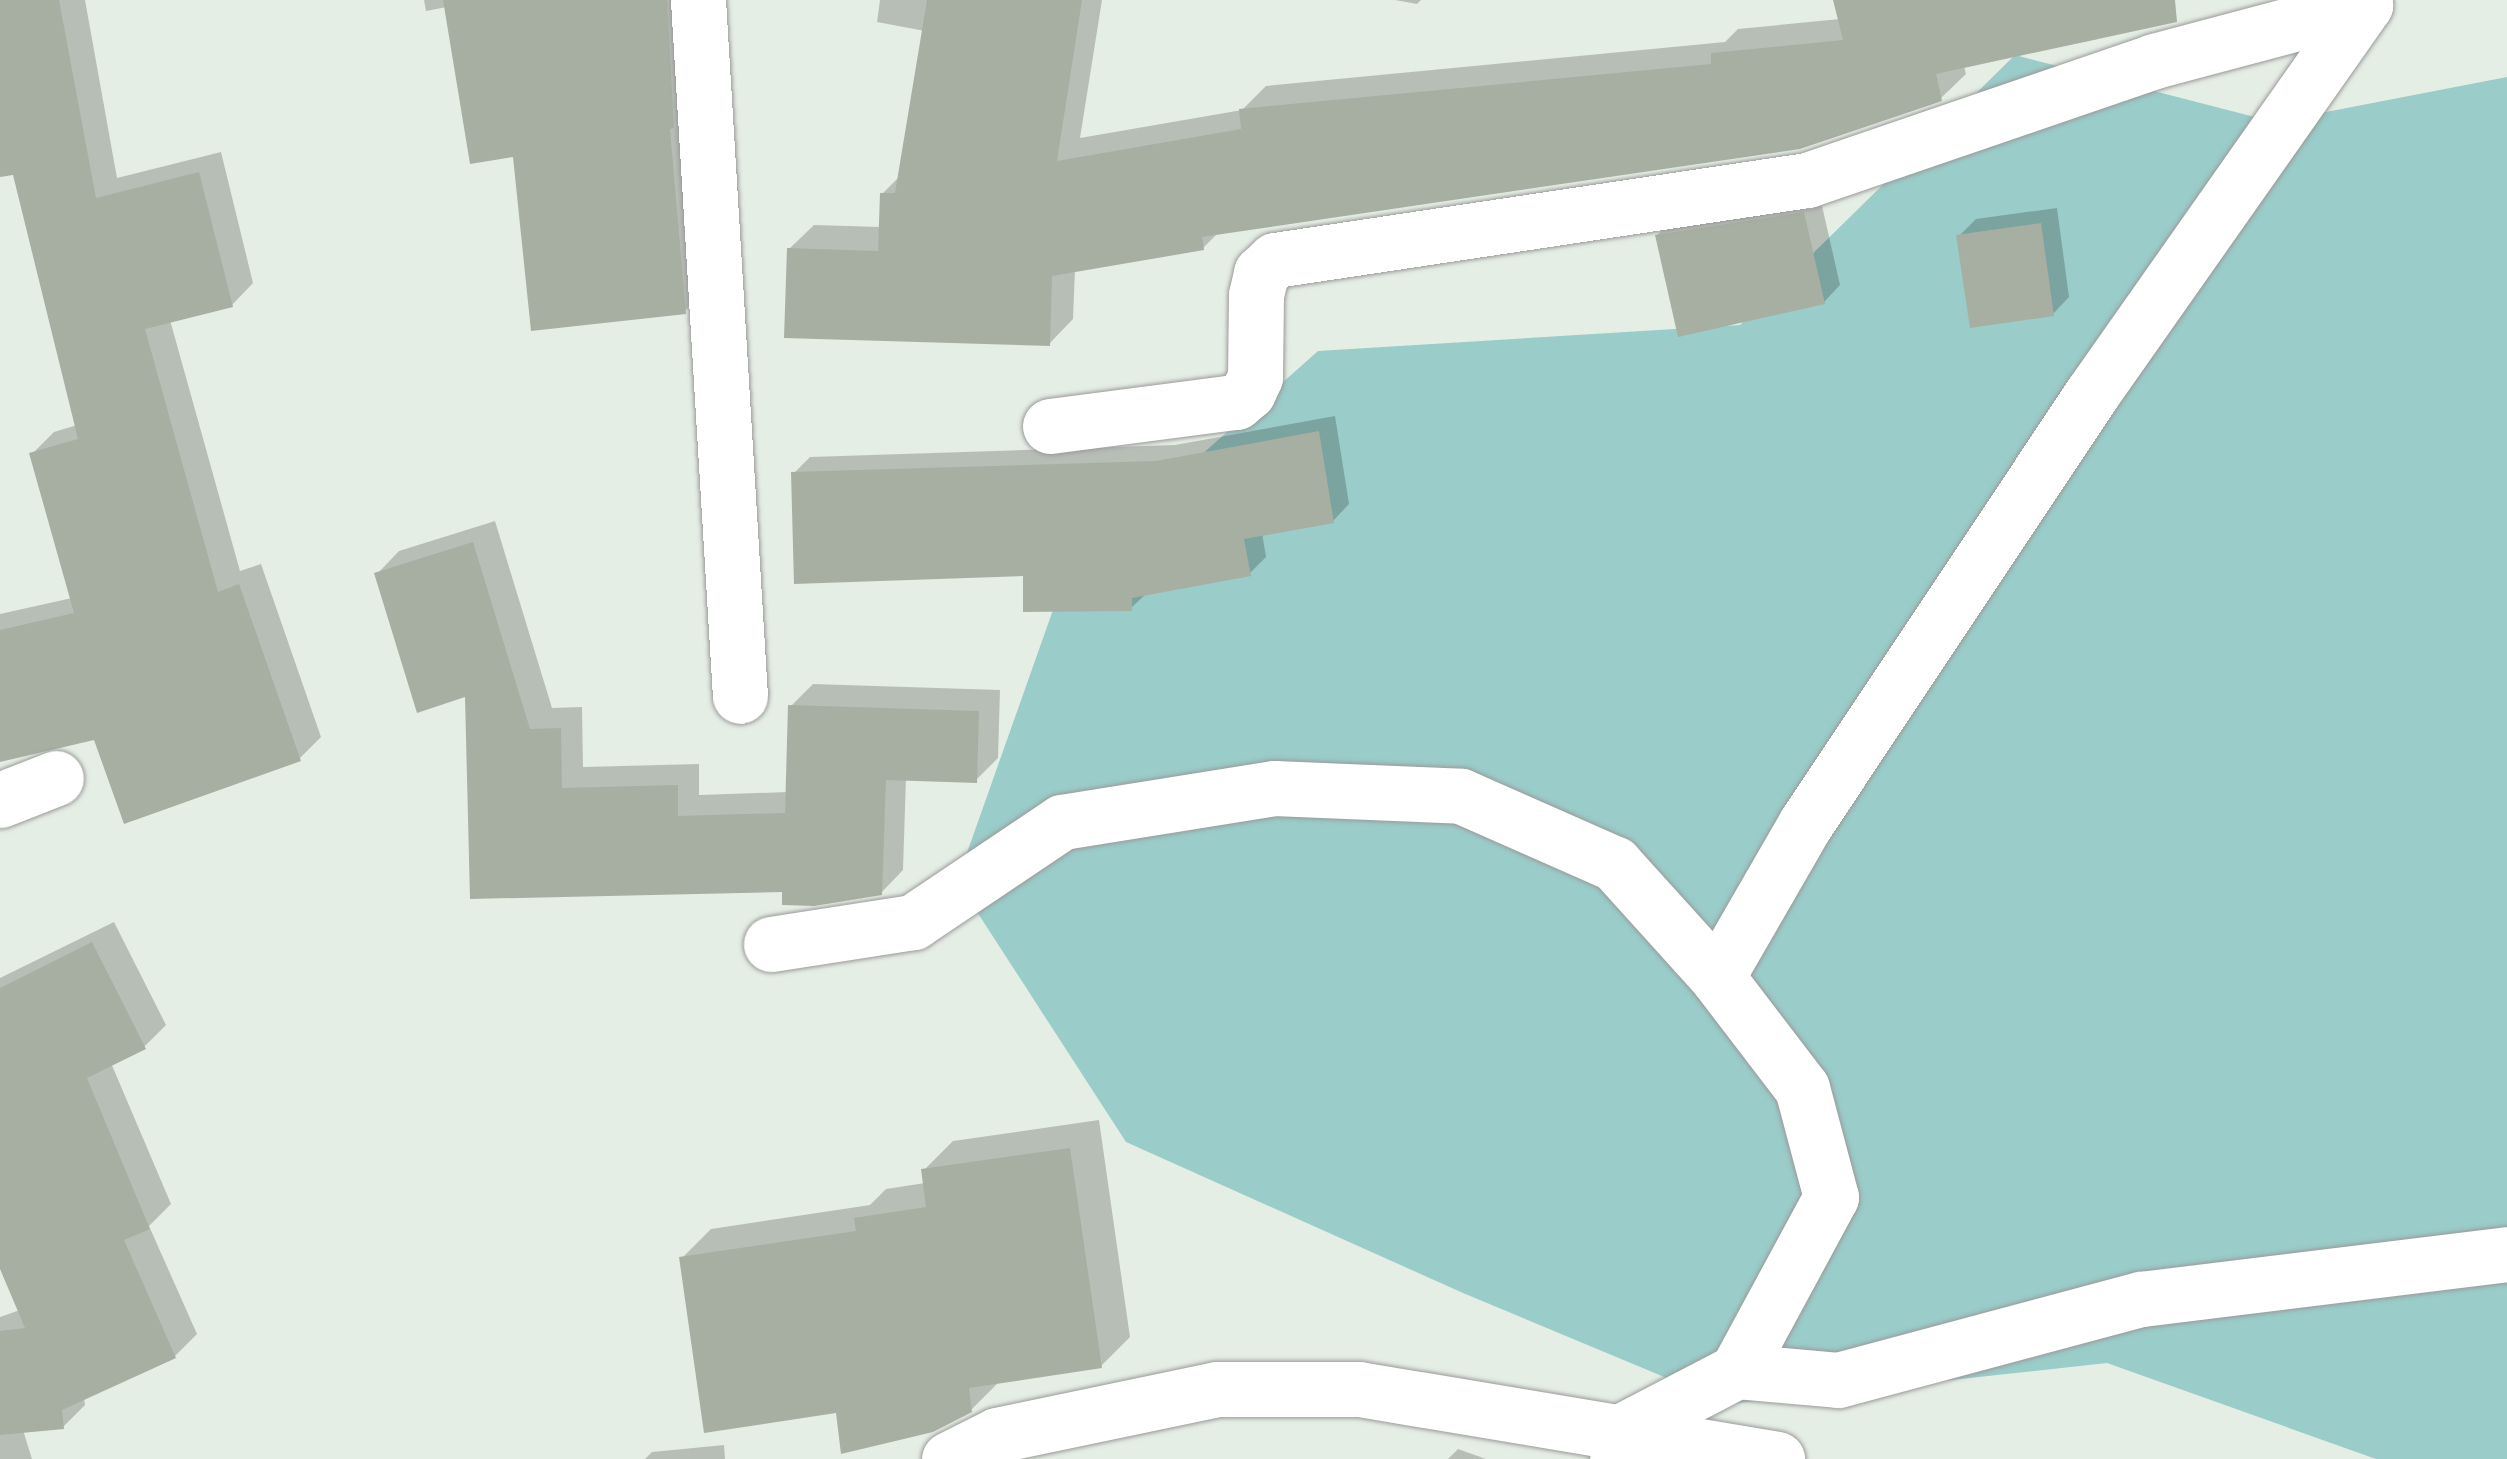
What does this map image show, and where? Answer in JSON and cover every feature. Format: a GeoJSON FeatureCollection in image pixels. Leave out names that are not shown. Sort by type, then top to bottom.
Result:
{"type":"FeatureCollection","features":[{"type":"Feature","properties":{"kind":"street"},"geometry":{"type":"LineString","coordinates":[[698,0],[740,696]]}},
{"type":"Feature","properties":{"kind":"street"},"geometry":{"type":"LineString","coordinates":[[1050,426],[1236,402],[1248,392],[1255,377],[1256,295],[1261,273],[1275,260],[1807,180],[2154,62],[2365,2]]}},
{"type":"Feature","properties":{"kind":"street"},"geometry":{"type":"LineString","coordinates":[[1716,977],[1806,823],[2026,494],[2365,2]]}},
{"type":"Feature","properties":{"kind":"street"},"geometry":{"type":"LineString","coordinates":[[0,800],[56,778]]}},
{"type":"Feature","properties":{"kind":"street"},"geometry":{"type":"LineString","coordinates":[[771,944],[914,922],[1062,822],[1293,789],[1461,796],[1614,864],[1716,977],[1802,1088],[1831,1197],[1737,1371],[1620,1445]]}},
{"type":"Feature","properties":{"kind":"street"},"geometry":{"type":"LineString","coordinates":[[1737,1371],[1838,1380],[2141,1299],[2507,1254]]}},
{"type":"Feature","properties":{"kind":"street"},"geometry":{"type":"LineString","coordinates":[[950,1459],[996,1434],[1217,1389],[1359,1390],[1620,1445],[1778,1459]]}},
{"type":"Feature","properties":{"kind":"shaded area"},"geometry":{"type":"Polygon","coordinates":[[[2015,55],[2274,122],[2507,77],[2507,1459],[2376,1459],[2107,1363],[1729,1404],[1463,1293],[1126,1142],[957,881],[1065,576],[1318,351],[1740,325],[2015,55]]]}},
{"type":"Feature","properties":{"kind":"building"},"geometry":{"type":"Polygon","coordinates":[[[0,0],[59,0],[96,198],[199,172],[233,307],[145,329],[218,592],[239,584],[301,761],[124,824],[94,740],[0,762],[0,630],[74,613],[29,453],[78,439],[13,175],[0,177],[0,0]]]}},
{"type":"Feature","properties":{"kind":"building"},"geometry":{"type":"Polygon","coordinates":[[[443,0],[667,0],[674,128],[670,129],[686,314],[531,331],[513,157],[470,164],[443,0]]]}},
{"type":"Feature","properties":{"kind":"building"},"geometry":{"type":"Polygon","coordinates":[[[927,0],[1082,0],[1057,161],[1241,129],[1239,109],[1711,64],[1711,53],[1843,40],[1833,0],[2175,0],[2177,22],[1936,74],[1942,101],[1800,149],[1202,237],[1204,250],[1052,276],[1050,346],[784,338],[787,248],[878,251],[880,193],[895,193],[927,0]]]}},
{"type":"Feature","properties":{"kind":"building"},"geometry":{"type":"Polygon","coordinates":[[[1804,212],[1825,304],[1678,337],[1655,235],[1804,212]]]}},
{"type":"Feature","properties":{"kind":"building"},"geometry":{"type":"Polygon","coordinates":[[[2041,223],[2054,316],[1970,328],[1956,235],[2041,223]]]}},
{"type":"Feature","properties":{"kind":"building"},"geometry":{"type":"Polygon","coordinates":[[[1319,431],[1334,523],[1244,539],[1251,576],[1132,598],[1132,611],[1023,612],[1023,576],[794,584],[791,472],[1156,461],[1319,431]]]}},
{"type":"Feature","properties":{"kind":"building"},"geometry":{"type":"Polygon","coordinates":[[[473,542],[530,729],[561,728],[562,788],[678,785],[678,816],[785,813],[788,705],[979,711],[977,783],[886,780],[882,895],[814,906],[782,905],[782,892],[470,899],[465,697],[417,713],[374,573],[473,542]]]}},
{"type":"Feature","properties":{"kind":"building"},"geometry":{"type":"Polygon","coordinates":[[[92,942],[146,1049],[87,1078],[150,1229],[124,1240],[176,1358],[62,1410],[64,1429],[0,1435],[0,1331],[25,1328],[0,1269],[0,988],[92,942]]]}},
{"type":"Feature","properties":{"kind":"building"},"geometry":{"type":"Polygon","coordinates":[[[1070,1148],[1102,1368],[969,1388],[972,1412],[933,1432],[841,1454],[836,1413],[704,1433],[679,1257],[856,1231],[854,1218],[926,1207],[921,1169],[1070,1148]]]}}]}
